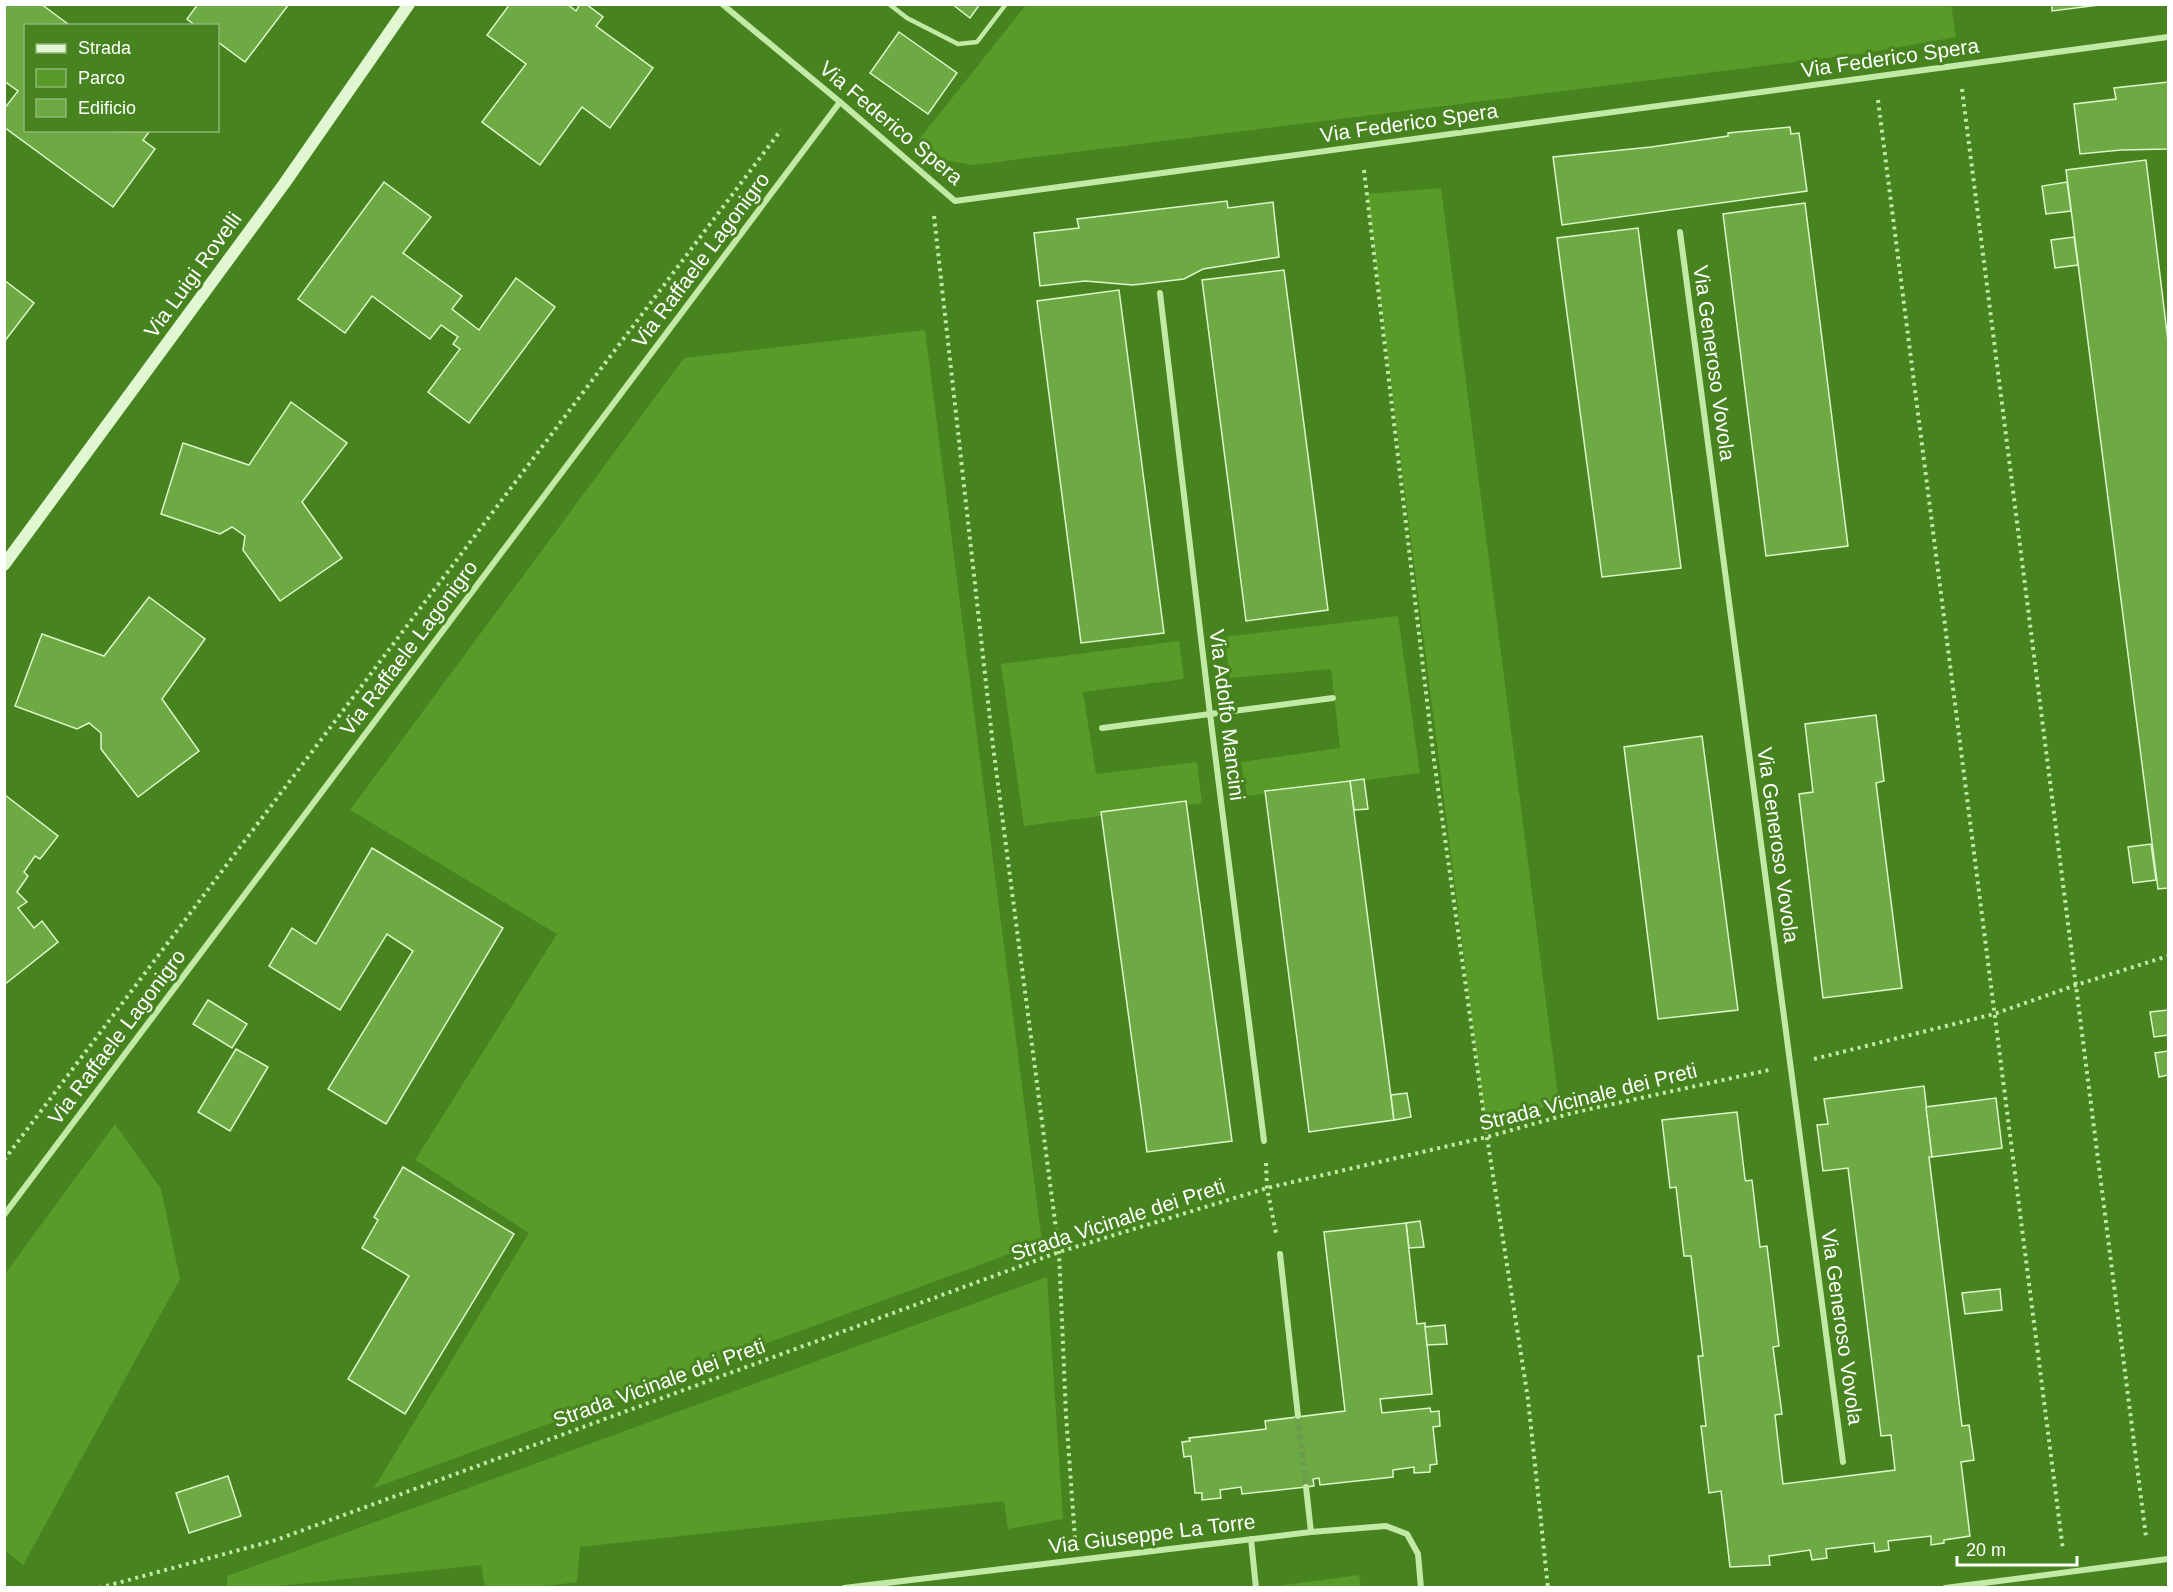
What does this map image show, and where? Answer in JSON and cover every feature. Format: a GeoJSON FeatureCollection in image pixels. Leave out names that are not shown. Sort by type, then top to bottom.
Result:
{"type":"FeatureCollection","features":[{"type":"Feature","properties":{"kind":"street","name":"Via Luigi Rovelli"},"geometry":{"type":"LineString","coordinates":[[4,565],[284,184],[410,4]]}},
{"type":"Feature","properties":{"kind":"street","name":"Via Federico Spera"},"geometry":{"type":"LineString","coordinates":[[722,4],[955,201],[2169,37]]}},
{"type":"Feature","properties":{"kind":"street","name":"Via Raffaele Lagonigro"},"geometry":{"type":"LineString","coordinates":[[4,1215],[840,102]]}},
{"type":"Feature","properties":{"kind":"street","name":"Via Generoso Vovola"},"geometry":{"type":"LineString","coordinates":[[1680,232],[1844,1462]]}},
{"type":"Feature","properties":{"kind":"street","name":"Via Adolfo Mancini"},"geometry":{"type":"LineString","coordinates":[[1160,293],[1264,1141]]}},
{"type":"Feature","properties":{"kind":"street"},"geometry":{"type":"LineString","coordinates":[[1102,728],[1333,698]]}},
{"type":"Feature","properties":{"kind":"street"},"geometry":{"type":"LineString","coordinates":[[1280,1254],[1298,1416]]}},
{"type":"Feature","properties":{"kind":"street"},"geometry":{"type":"LineString","coordinates":[[1306,1487],[1311,1532]]}},
{"type":"Feature","properties":{"kind":"street","name":"Via Giuseppe La Torre"},"geometry":{"type":"LineString","coordinates":[[844,1587],[1311,1532],[1386,1526],[1407,1534],[1418,1554],[1421,1587]]}},
{"type":"Feature","properties":{"kind":"street"},"geometry":{"type":"LineString","coordinates":[[1251,1539],[1256,1587]]}},
{"type":"Feature","properties":{"kind":"street"},"geometry":{"type":"LineString","coordinates":[[1945,1587],[2169,1559]]}},
{"type":"Feature","properties":{"kind":"lane"},"geometry":{"type":"LineString","coordinates":[[889,4],[907,18],[958,44],[978,42],[1006,4]]}},
{"type":"Feature","properties":{"kind":"path"},"geometry":{"type":"LineString","coordinates":[[1959,65],[2150,1562]]}},
{"type":"Feature","properties":{"kind":"path"},"geometry":{"type":"LineString","coordinates":[[1875,77],[2065,1572]]}},
{"type":"Feature","properties":{"kind":"path"},"geometry":{"type":"LineString","coordinates":[[4,1160],[781,130]]}},
{"type":"Feature","properties":{"kind":"path"},"geometry":{"type":"LineString","coordinates":[[1361,146],[1434,760],[1487,1137],[1528,1399],[1548,1587]]}},
{"type":"Feature","properties":{"kind":"path"},"geometry":{"type":"LineString","coordinates":[[931,180],[993,746],[1059,1252],[1066,1415],[1077,1560]]}},
{"type":"Feature","properties":{"kind":"path","name":"Strada Vicinale dei Preti"},"geometry":{"type":"LineString","coordinates":[[99,1587],[276,1540],[1059,1252],[1268,1188],[1487,1137],[1572,1113],[1791,1065],[1994,1014],[2169,956]]}},
{"type":"Feature","properties":{"kind":"path"},"geometry":{"type":"LineString","coordinates":[[1264,1141],[1268,1188],[1280,1254]]}},
{"type":"Feature","properties":{"kind":"green space"},"geometry":{"type":"Polygon","coordinates":[[[1951,4],[1956,37],[1866,53],[973,165],[944,160],[917,142],[1026,5],[1951,4]]]}},
{"type":"Feature","properties":{"kind":"green space"},"geometry":{"type":"Polygon","coordinates":[[[1441,188],[1559,1103],[1485,1123],[1367,194],[1441,188]]]}},
{"type":"Feature","properties":{"kind":"green space"},"geometry":{"type":"Polygon","coordinates":[[[925,330],[1042,1242],[374,1488],[529,1233],[415,1160],[557,934],[350,810],[684,358],[925,330]]]}},
{"type":"Feature","properties":{"kind":"green space"},"geometry":{"type":"Polygon","coordinates":[[[1398,616],[1420,773],[1247,796],[1241,762],[1340,748],[1331,669],[1230,678],[1224,637],[1398,616]]]}},
{"type":"Feature","properties":{"kind":"green space"},"geometry":{"type":"Polygon","coordinates":[[[1179,641],[1184,679],[1083,692],[1096,774],[1197,762],[1202,803],[1024,826],[1001,664],[1179,641]]]}},
{"type":"Feature","properties":{"kind":"green space"},"geometry":{"type":"Polygon","coordinates":[[[115,1124],[161,1189],[180,1279],[23,1565],[5,1551],[5,1274],[115,1124]]]}},
{"type":"Feature","properties":{"kind":"green space"},"geometry":{"type":"Polygon","coordinates":[[[1047,1277],[1063,1519],[1008,1529],[1004,1501],[580,1547],[577,1582],[532,1588],[485,1587],[481,1565],[269,1587],[227,1587],[227,1576],[1047,1277]]]}},
{"type":"Feature","properties":{"kind":"green space"},"geometry":{"type":"Polygon","coordinates":[[[1359,1575],[1361,1587],[1277,1586],[1359,1575]]]}},
{"type":"Feature","properties":{"kind":"building"},"geometry":{"type":"Polygon","coordinates":[[[4,4],[41,4],[68,24],[24,24],[24,132],[149,132],[143,140],[155,149],[113,207],[4,127],[4,109],[18,91],[4,81],[4,4]]]}},
{"type":"Feature","properties":{"kind":"building"},"geometry":{"type":"Polygon","coordinates":[[[198,4],[289,4],[245,62],[219,43],[219,24],[193,24],[187,19],[198,4]]]}},
{"type":"Feature","properties":{"kind":"building"},"geometry":{"type":"Polygon","coordinates":[[[510,4],[567,4],[576,11],[580,4],[586,4],[603,17],[596,26],[653,68],[610,128],[582,107],[540,165],[482,122],[526,64],[487,35],[510,4]]]}},
{"type":"Feature","properties":{"kind":"building"},"geometry":{"type":"Polygon","coordinates":[[[952,4],[980,4],[970,18],[952,4]]]}},
{"type":"Feature","properties":{"kind":"building"},"geometry":{"type":"Polygon","coordinates":[[[2052,4],[2107,4],[2052,11],[2052,4]]]}},
{"type":"Feature","properties":{"kind":"building"},"geometry":{"type":"Polygon","coordinates":[[[899,32],[957,73],[928,114],[870,73],[899,32]]]}},
{"type":"Feature","properties":{"kind":"building"},"geometry":{"type":"Polygon","coordinates":[[[2168,82],[2168,149],[2080,154],[2074,104],[2116,99],[2114,88],[2168,82]]]}},
{"type":"Feature","properties":{"kind":"building"},"geometry":{"type":"Polygon","coordinates":[[[1790,127],[1791,134],[1799,133],[1807,191],[1562,225],[1553,157],[1651,147],[1728,136],[1728,133],[1790,127]]]}},
{"type":"Feature","properties":{"kind":"building"},"geometry":{"type":"Polygon","coordinates":[[[2146,160],[2168,341],[2168,888],[2158,889],[2066,170],[2146,160]]]}},
{"type":"Feature","properties":{"kind":"building"},"geometry":{"type":"Polygon","coordinates":[[[384,182],[431,217],[403,253],[462,296],[452,309],[479,330],[516,278],[555,307],[469,423],[428,392],[460,349],[453,344],[458,337],[441,325],[430,339],[372,296],[345,333],[298,299],[384,182]]]}},
{"type":"Feature","properties":{"kind":"building"},"geometry":{"type":"Polygon","coordinates":[[[2067,182],[2071,211],[2046,214],[2042,186],[2067,182]]]}},
{"type":"Feature","properties":{"kind":"building"},"geometry":{"type":"Polygon","coordinates":[[[1227,201],[1228,208],[1273,202],[1279,257],[1203,269],[1184,279],[1133,285],[1085,281],[1040,286],[1034,233],[1079,228],[1077,219],[1227,201]]]}},
{"type":"Feature","properties":{"kind":"building"},"geometry":{"type":"Polygon","coordinates":[[[1805,203],[1848,546],[1766,556],[1723,214],[1805,203]]]}},
{"type":"Feature","properties":{"kind":"building"},"geometry":{"type":"Polygon","coordinates":[[[1638,228],[1681,568],[1602,577],[1557,238],[1638,228]]]}},
{"type":"Feature","properties":{"kind":"building"},"geometry":{"type":"Polygon","coordinates":[[[2074,237],[2078,265],[2055,268],[2051,240],[2074,237]]]}},
{"type":"Feature","properties":{"kind":"building"},"geometry":{"type":"Polygon","coordinates":[[[1284,270],[1328,610],[1246,621],[1202,280],[1284,270]]]}},
{"type":"Feature","properties":{"kind":"building"},"geometry":{"type":"Polygon","coordinates":[[[4,280],[34,303],[4,342],[4,280]]]}},
{"type":"Feature","properties":{"kind":"building"},"geometry":{"type":"Polygon","coordinates":[[[1119,290],[1164,633],[1081,643],[1037,301],[1119,290]]]}},
{"type":"Feature","properties":{"kind":"building"},"geometry":{"type":"Polygon","coordinates":[[[291,402],[347,443],[302,502],[342,558],[280,601],[243,550],[245,536],[232,527],[220,534],[161,514],[183,443],[249,465],[291,402]]]}},
{"type":"Feature","properties":{"kind":"building"},"geometry":{"type":"Polygon","coordinates":[[[149,597],[205,639],[162,699],[199,751],[138,797],[101,749],[101,733],[89,723],[77,729],[15,706],[42,634],[104,656],[149,597]]]}},
{"type":"Feature","properties":{"kind":"building"},"geometry":{"type":"Polygon","coordinates":[[[1876,715],[1884,781],[1876,783],[1902,988],[1823,998],[1799,794],[1813,792],[1805,724],[1876,715]]]}},
{"type":"Feature","properties":{"kind":"building"},"geometry":{"type":"Polygon","coordinates":[[[1702,736],[1738,1010],[1658,1019],[1624,747],[1702,736]]]}},
{"type":"Feature","properties":{"kind":"building"},"geometry":{"type":"Polygon","coordinates":[[[1364,779],[1368,809],[1354,810],[1350,781],[1364,779]]]}},
{"type":"Feature","properties":{"kind":"building"},"geometry":{"type":"Polygon","coordinates":[[[1350,781],[1394,1120],[1309,1132],[1265,791],[1350,781]]]}},
{"type":"Feature","properties":{"kind":"building"},"geometry":{"type":"Polygon","coordinates":[[[5,795],[58,836],[40,859],[35,856],[24,872],[28,876],[17,892],[27,902],[18,908],[34,928],[42,921],[58,942],[4,985],[5,795]]]}},
{"type":"Feature","properties":{"kind":"building"},"geometry":{"type":"Polygon","coordinates":[[[1186,801],[1232,1141],[1147,1152],[1101,812],[1186,801]]]}},
{"type":"Feature","properties":{"kind":"building"},"geometry":{"type":"Polygon","coordinates":[[[2151,844],[2156,880],[2133,883],[2128,847],[2151,844]]]}},
{"type":"Feature","properties":{"kind":"building"},"geometry":{"type":"Polygon","coordinates":[[[372,848],[503,928],[386,1124],[328,1089],[413,951],[387,934],[340,1010],[269,966],[292,928],[316,944],[372,848]]]}},
{"type":"Feature","properties":{"kind":"building"},"geometry":{"type":"Polygon","coordinates":[[[208,1000],[247,1024],[232,1048],[193,1024],[208,1000]]]}},
{"type":"Feature","properties":{"kind":"building"},"geometry":{"type":"Polygon","coordinates":[[[2168,1010],[2168,1035],[2154,1037],[2150,1012],[2168,1010]]]}},
{"type":"Feature","properties":{"kind":"building"},"geometry":{"type":"Polygon","coordinates":[[[236,1049],[268,1067],[230,1131],[198,1112],[236,1049]]]}},
{"type":"Feature","properties":{"kind":"building"},"geometry":{"type":"Polygon","coordinates":[[[2168,1051],[2168,1075],[2159,1077],[2155,1053],[2168,1051]]]}},
{"type":"Feature","properties":{"kind":"building"},"geometry":{"type":"Polygon","coordinates":[[[1924,1086],[1932,1157],[1929,1157],[1962,1426],[1969,1425],[1974,1460],[1961,1462],[1970,1536],[1944,1540],[1944,1543],[1931,1545],[1931,1536],[1888,1541],[1889,1550],[1875,1552],[1874,1543],[1826,1549],[1827,1558],[1812,1560],[1810,1550],[1769,1556],[1770,1565],[1730,1567],[1721,1491],[1709,1493],[1701,1426],[1706,1426],[1698,1356],[1703,1356],[1691,1256],[1684,1256],[1676,1187],[1670,1188],[1662,1120],[1737,1112],[1745,1179],[1746,1181],[1752,1180],[1760,1247],[1767,1246],[1779,1346],[1773,1347],[1782,1414],[1775,1415],[1783,1484],[1895,1470],[1891,1435],[1881,1436],[1848,1168],[1823,1171],[1817,1125],[1828,1124],[1824,1099],[1924,1086]]]}},
{"type":"Feature","properties":{"kind":"building"},"geometry":{"type":"Polygon","coordinates":[[[1407,1093],[1411,1117],[1394,1120],[1391,1095],[1407,1093]]]}},
{"type":"Feature","properties":{"kind":"building"},"geometry":{"type":"Polygon","coordinates":[[[1996,1098],[2002,1148],[1932,1157],[1926,1107],[1996,1098]]]}},
{"type":"Feature","properties":{"kind":"building"},"geometry":{"type":"Polygon","coordinates":[[[403,1167],[514,1234],[405,1414],[348,1379],[409,1276],[362,1248],[378,1220],[374,1217],[403,1167]]]}},
{"type":"Feature","properties":{"kind":"building"},"geometry":{"type":"Polygon","coordinates":[[[1420,1221],[1424,1247],[1409,1248],[1406,1223],[1420,1221]]]}},
{"type":"Feature","properties":{"kind":"building"},"geometry":{"type":"Polygon","coordinates":[[[1406,1223],[1417,1324],[1425,1323],[1432,1394],[1380,1399],[1382,1413],[1430,1408],[1431,1412],[1439,1411],[1440,1426],[1433,1427],[1437,1464],[1430,1465],[1430,1472],[1414,1473],[1414,1467],[1393,1470],[1393,1477],[1320,1485],[1319,1478],[1313,1479],[1314,1486],[1242,1494],[1241,1487],[1220,1490],[1221,1498],[1202,1500],[1202,1493],[1195,1493],[1191,1456],[1184,1457],[1182,1442],[1190,1441],[1189,1438],[1266,1429],[1265,1421],[1345,1411],[1324,1232],[1406,1223]]]}},
{"type":"Feature","properties":{"kind":"building"},"geometry":{"type":"Polygon","coordinates":[[[2000,1289],[2002,1310],[1965,1314],[1962,1293],[2000,1289]]]}},
{"type":"Feature","properties":{"kind":"building"},"geometry":{"type":"Polygon","coordinates":[[[1445,1325],[1447,1344],[1427,1345],[1425,1327],[1445,1325]]]}},
{"type":"Feature","properties":{"kind":"building"},"geometry":{"type":"Polygon","coordinates":[[[228,1476],[241,1516],[189,1533],[176,1493],[228,1476]]]}},
{"type":"Feature","properties":{"kind":"tunnel"},"geometry":{"type":"LineString","coordinates":[[1298,1416],[1306,1487]]}}]}
